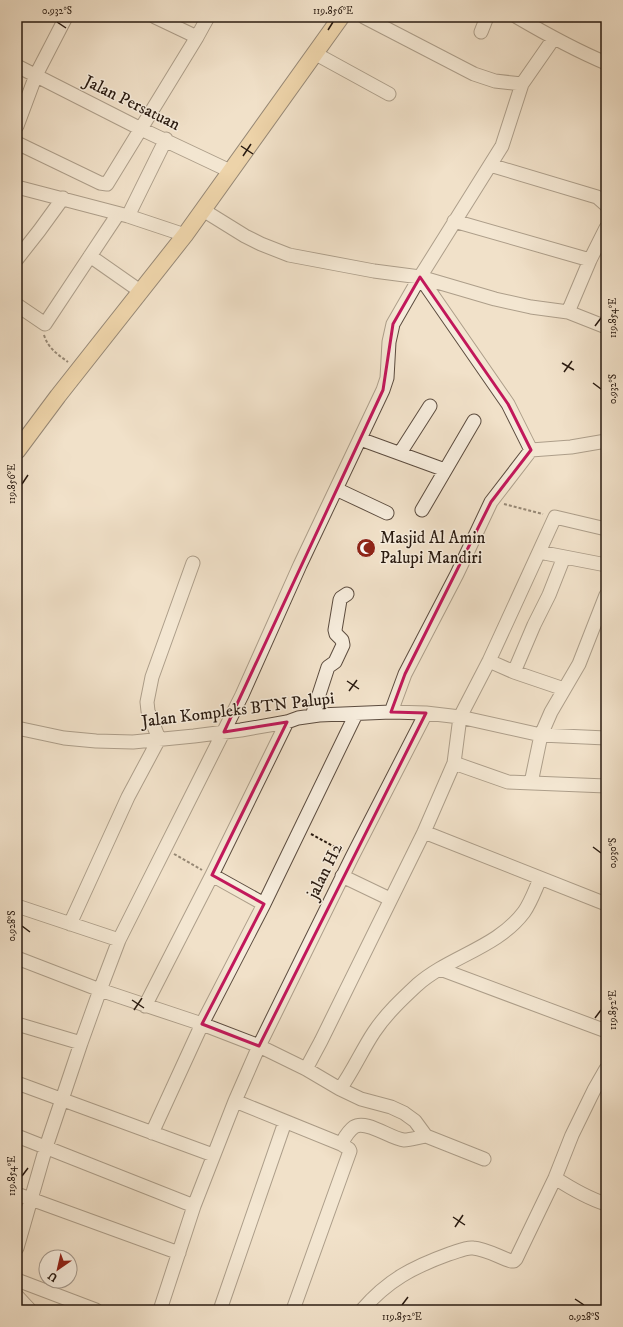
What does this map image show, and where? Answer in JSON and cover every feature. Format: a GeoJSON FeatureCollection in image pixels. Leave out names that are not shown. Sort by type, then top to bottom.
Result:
{"type":"FeatureCollection","features":[{"type":"Feature","properties":{"kind":"main road"},"geometry":{"type":"LineString","coordinates":[[17,450],[185,235],[316,54],[341,17]]}},
{"type":"Feature","properties":{"kind":"street"},"geometry":{"type":"LineString","coordinates":[[17,126],[36,75],[66,17]]}},
{"type":"Feature","properties":{"kind":"street"},"geometry":{"type":"LineString","coordinates":[[155,17],[197,38]]}},
{"type":"Feature","properties":{"kind":"street"},"geometry":{"type":"LineString","coordinates":[[17,143],[104,185],[109,182],[197,38],[208,17]]}},
{"type":"Feature","properties":{"kind":"street"},"geometry":{"type":"LineString","coordinates":[[364,17],[474,74],[495,81],[522,84]]}},
{"type":"Feature","properties":{"kind":"street"},"geometry":{"type":"LineString","coordinates":[[481,32],[487,17]]}},
{"type":"Feature","properties":{"kind":"street"},"geometry":{"type":"LineString","coordinates":[[517,17],[554,38],[606,63]]}},
{"type":"Feature","properties":{"kind":"street"},"geometry":{"type":"LineString","coordinates":[[17,1248],[46,1147],[81,1043],[119,940],[224,732],[383,390],[387,378],[389,342],[393,324],[454,221],[502,146],[522,84],[554,38]]}},
{"type":"Feature","properties":{"kind":"street"},"geometry":{"type":"LineString","coordinates":[[316,54],[389,94]]}},
{"type":"Feature","properties":{"kind":"street","name":"Jalan Persatuan"},"geometry":{"type":"LineString","coordinates":[[17,66],[141,129],[230,171]]}},
{"type":"Feature","properties":{"kind":"street"},"geometry":{"type":"LineString","coordinates":[[17,306],[44,324],[90,256],[123,215],[166,140]]}},
{"type":"Feature","properties":{"kind":"street"},"geometry":{"type":"LineString","coordinates":[[490,165],[597,198],[606,205]]}},
{"type":"Feature","properties":{"kind":"street"},"geometry":{"type":"LineString","coordinates":[[17,187],[123,215],[185,235]]}},
{"type":"Feature","properties":{"kind":"street"},"geometry":{"type":"LineString","coordinates":[[17,259],[40,231],[63,198]]}},
{"type":"Feature","properties":{"kind":"street"},"geometry":{"type":"LineString","coordinates":[[203,210],[245,236],[289,255],[374,271],[420,277],[495,299],[531,307],[568,312],[606,327]]}},
{"type":"Feature","properties":{"kind":"street"},"geometry":{"type":"LineString","coordinates":[[454,221],[590,260]]}},
{"type":"Feature","properties":{"kind":"street"},"geometry":{"type":"LineString","coordinates":[[568,312],[590,260],[606,228]]}},
{"type":"Feature","properties":{"kind":"street"},"geometry":{"type":"LineString","coordinates":[[90,256],[140,291]]}},
{"type":"Feature","properties":{"kind":"street"},"geometry":{"type":"LineString","coordinates":[[420,277],[448,315],[508,404],[531,450]]}},
{"type":"Feature","properties":{"kind":"street"},"geometry":{"type":"LineString","coordinates":[[400,454],[430,406]]}},
{"type":"Feature","properties":{"kind":"street"},"geometry":{"type":"LineString","coordinates":[[422,510],[474,421]]}},
{"type":"Feature","properties":{"kind":"street"},"geometry":{"type":"LineString","coordinates":[[360,439],[445,470]]}},
{"type":"Feature","properties":{"kind":"street"},"geometry":{"type":"LineString","coordinates":[[391,712],[405,674],[457,574],[491,502],[531,450],[571,447],[606,441]]}},
{"type":"Feature","properties":{"kind":"street"},"geometry":{"type":"LineString","coordinates":[[336,489],[386,513]]}},
{"type":"Feature","properties":{"kind":"street"},"geometry":{"type":"LineString","coordinates":[[306,1069],[424,832],[454,763],[460,717],[489,661],[555,517],[606,529]]}},
{"type":"Feature","properties":{"kind":"street"},"geometry":{"type":"LineString","coordinates":[[540,552],[606,565]]}},
{"type":"Feature","properties":{"kind":"street"},"geometry":{"type":"LineString","coordinates":[[514,672],[534,625],[549,595],[564,557]]}},
{"type":"Feature","properties":{"kind":"street"},"geometry":{"type":"LineString","coordinates":[[70,924],[128,797],[160,739],[148,711],[147,702],[152,677],[193,563]]}},
{"type":"Feature","properties":{"kind":"street"},"geometry":{"type":"LineString","coordinates":[[312,716],[328,667],[335,662],[343,645],[342,640],[336,634],[336,630],[340,600],[347,594]]}},
{"type":"Feature","properties":{"kind":"street"},"geometry":{"type":"LineString","coordinates":[[531,783],[541,735],[551,712],[579,664],[606,595]]}},
{"type":"Feature","properties":{"kind":"street"},"geometry":{"type":"LineString","coordinates":[[489,661],[514,672],[564,689]]}},
{"type":"Feature","properties":{"kind":"street","name":"Jalan Kompleks BTN Palupi"},"geometry":{"type":"LineString","coordinates":[[17,728],[64,738],[133,742],[224,732],[287,722],[298,718],[312,716],[391,712],[426,713],[460,717],[541,735],[606,738]]}},
{"type":"Feature","properties":{"kind":"street","name":"jalan H2"},"geometry":{"type":"LineString","coordinates":[[160,1310],[194,1206],[213,1155],[259,1046],[352,856],[426,713]]}},
{"type":"Feature","properties":{"kind":"street"},"geometry":{"type":"LineString","coordinates":[[152,1133],[202,1024],[264,904],[356,714]]}},
{"type":"Feature","properties":{"kind":"street"},"geometry":{"type":"LineString","coordinates":[[145,1006],[212,875],[287,722]]}},
{"type":"Feature","properties":{"kind":"street"},"geometry":{"type":"LineString","coordinates":[[454,763],[508,782],[606,786]]}},
{"type":"Feature","properties":{"kind":"street"},"geometry":{"type":"LineString","coordinates":[[424,832],[606,904]]}},
{"type":"Feature","properties":{"kind":"street"},"geometry":{"type":"LineString","coordinates":[[212,875],[264,904]]}},
{"type":"Feature","properties":{"kind":"street"},"geometry":{"type":"LineString","coordinates":[[342,876],[390,899]]}},
{"type":"Feature","properties":{"kind":"street"},"geometry":{"type":"LineString","coordinates":[[340,1089],[367,1044],[385,1018],[419,984],[432,974],[492,941],[513,924],[524,911],[540,879]]}},
{"type":"Feature","properties":{"kind":"street"},"geometry":{"type":"LineString","coordinates":[[17,906],[119,940]]}},
{"type":"Feature","properties":{"kind":"street"},"geometry":{"type":"LineString","coordinates":[[17,958],[100,990],[202,1024],[259,1046],[306,1069],[340,1089],[361,1099],[390,1107],[404,1113],[415,1121],[426,1136],[484,1159]]}},
{"type":"Feature","properties":{"kind":"street"},"geometry":{"type":"LineString","coordinates":[[440,969],[606,1032]]}},
{"type":"Feature","properties":{"kind":"street"},"geometry":{"type":"LineString","coordinates":[[17,1024],[81,1043]]}},
{"type":"Feature","properties":{"kind":"street"},"geometry":{"type":"LineString","coordinates":[[362,1310],[383,1289],[407,1272],[464,1249],[479,1249],[511,1262],[514,1261],[555,1178],[572,1135],[606,1069]]}},
{"type":"Feature","properties":{"kind":"street"},"geometry":{"type":"LineString","coordinates":[[17,1083],[213,1155]]}},
{"type":"Feature","properties":{"kind":"street"},"geometry":{"type":"LineString","coordinates":[[235,1100],[340,1144],[350,1151],[294,1310]]}},
{"type":"Feature","properties":{"kind":"street"},"geometry":{"type":"LineString","coordinates":[[220,1310],[285,1122]]}},
{"type":"Feature","properties":{"kind":"street"},"geometry":{"type":"LineString","coordinates":[[340,1144],[350,1130],[354,1126],[358,1125],[374,1128],[406,1140],[426,1136]]}},
{"type":"Feature","properties":{"kind":"street"},"geometry":{"type":"LineString","coordinates":[[17,1136],[194,1206]]}},
{"type":"Feature","properties":{"kind":"street"},"geometry":{"type":"LineString","coordinates":[[555,1178],[586,1196],[606,1204]]}},
{"type":"Feature","properties":{"kind":"street"},"geometry":{"type":"LineString","coordinates":[[17,1194],[179,1253]]}},
{"type":"Feature","properties":{"kind":"street"},"geometry":{"type":"LineString","coordinates":[[17,1280],[96,1310]]}},
{"type":"Feature","properties":{"kind":"street"},"geometry":{"type":"LineString","coordinates":[[17,1296],[30,1310]]}},
{"type":"Feature","properties":{"kind":"path"},"geometry":{"type":"LineString","coordinates":[[44,324],[46,343],[78,370]]}},
{"type":"Feature","properties":{"kind":"path"},"geometry":{"type":"LineString","coordinates":[[491,502],[555,517]]}},
{"type":"Feature","properties":{"kind":"path"},"geometry":{"type":"LineString","coordinates":[[301,829],[352,856]]}},
{"type":"Feature","properties":{"kind":"path"},"geometry":{"type":"LineString","coordinates":[[165,849],[212,875]]}},
{"type":"Feature","properties":{"kind":"highlighted area"},"geometry":{"type":"Polygon","coordinates":[[[420,277],[508,404],[531,450],[491,502],[405,674],[391,712],[426,713],[259,1046],[202,1024],[264,904],[212,875],[287,722],[224,732],[383,390],[393,324],[420,277]]]}},
{"type":"Feature","properties":{"kind":"place","name":"Masjid Al Amin Palupi Mandiri"},"geometry":{"type":"Point","coordinates":[366,548]}}]}
